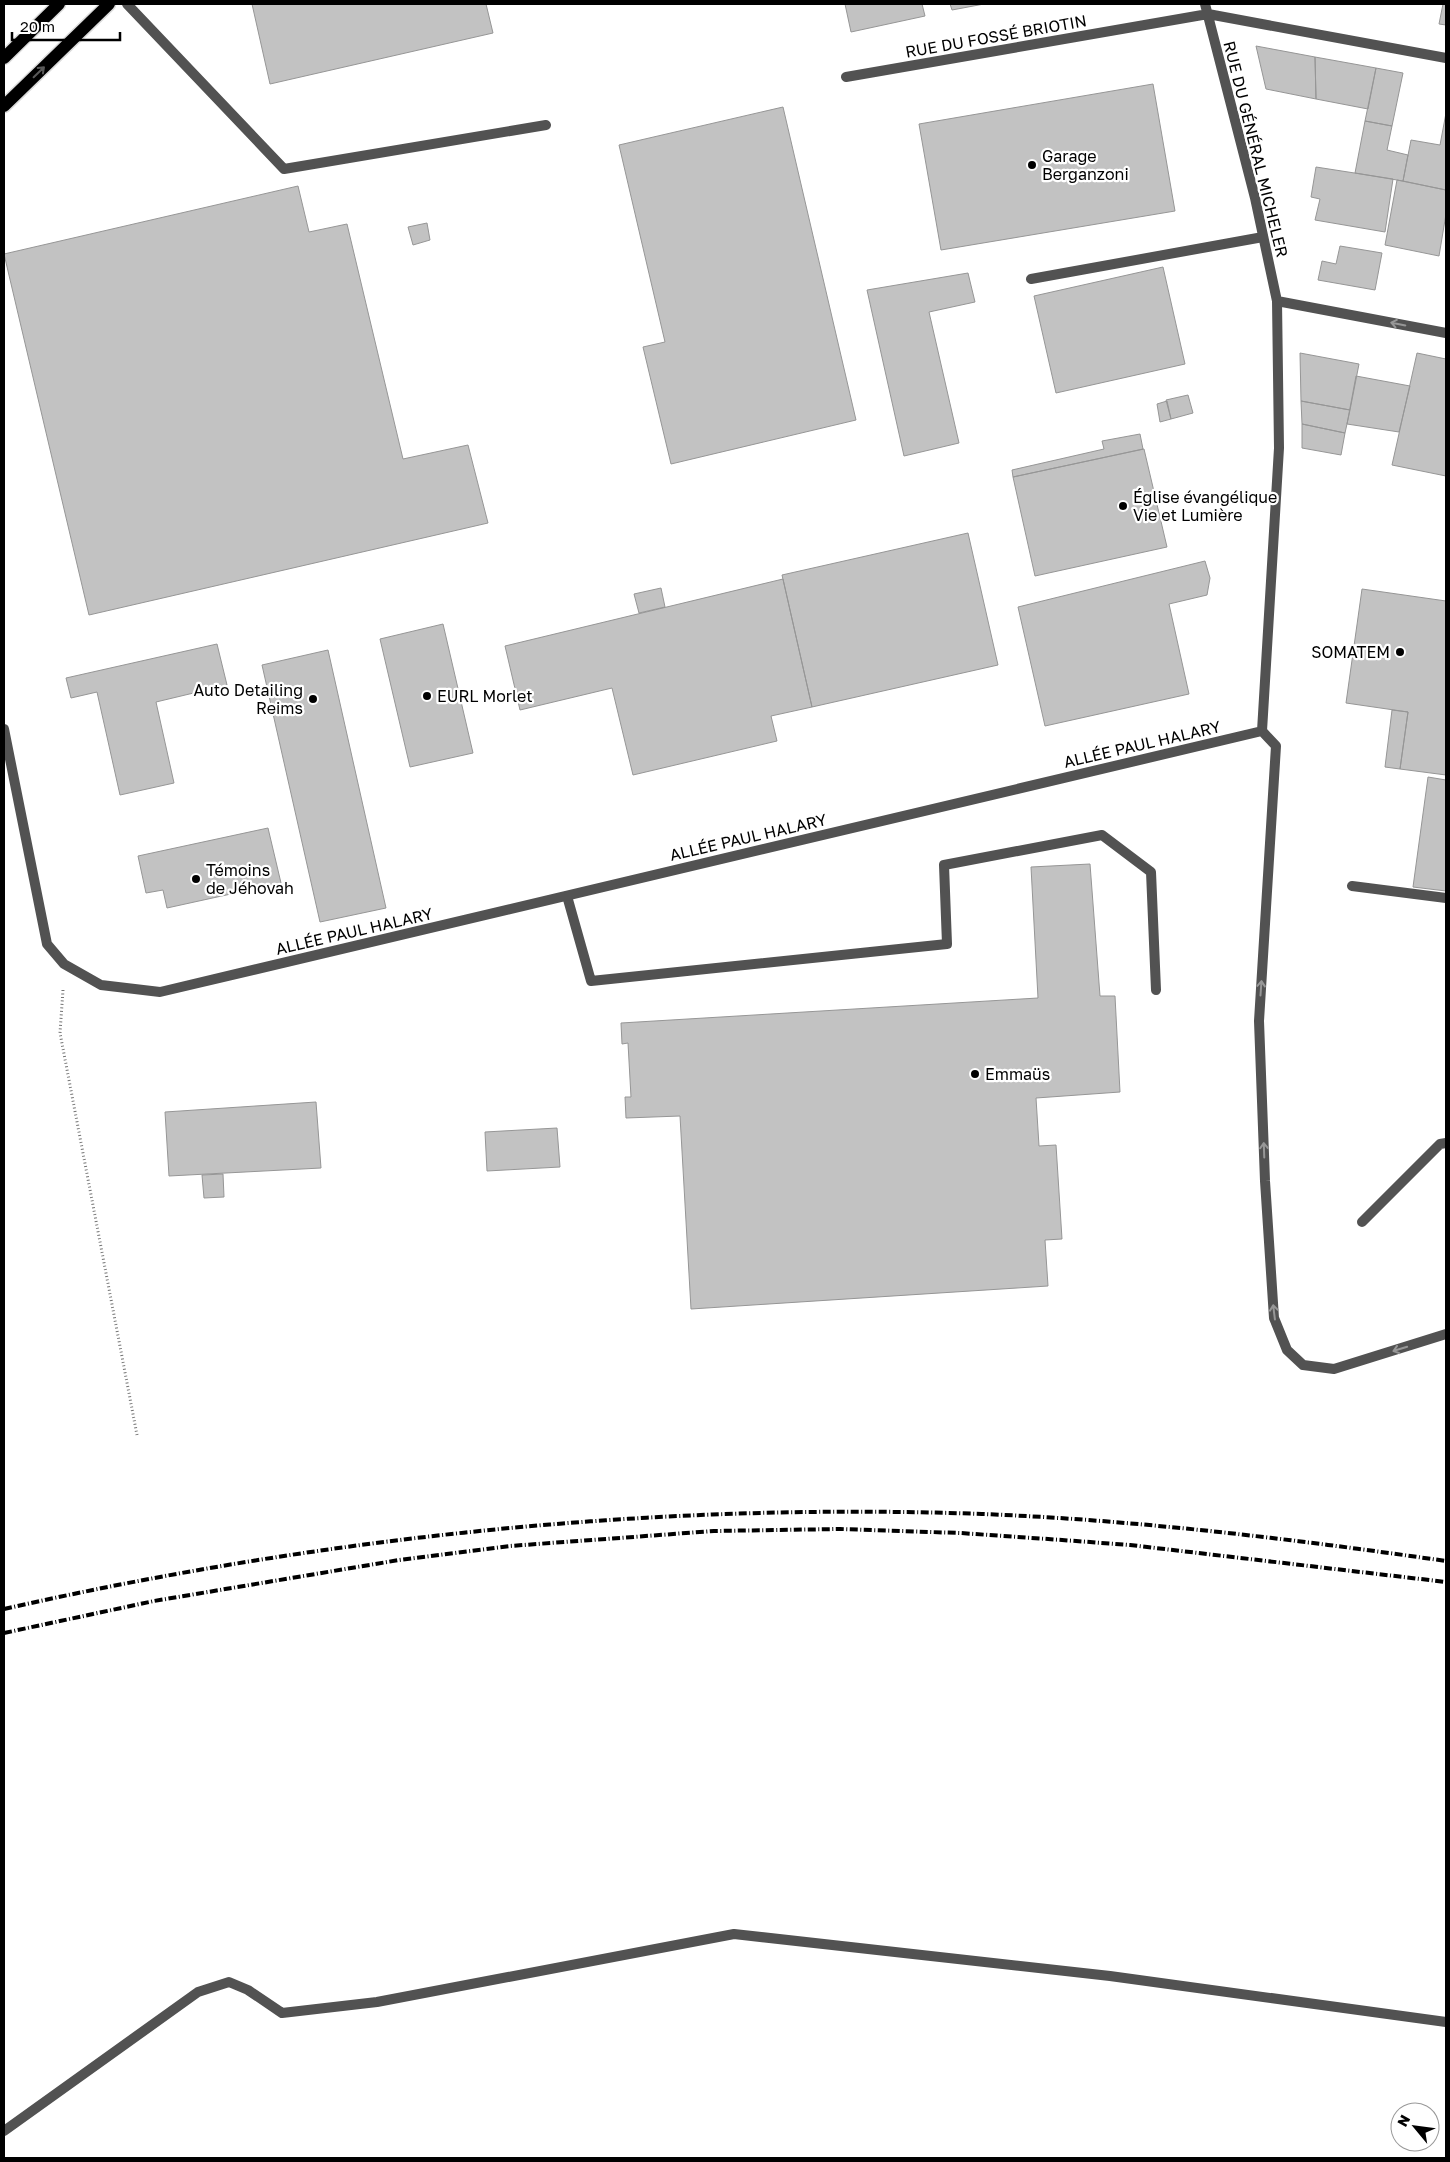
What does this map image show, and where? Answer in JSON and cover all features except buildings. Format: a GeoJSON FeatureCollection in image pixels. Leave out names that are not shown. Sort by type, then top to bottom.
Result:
{"type":"FeatureCollection","features":[{"type":"Feature","properties":{"kind":"main road"},"geometry":{"type":"LineString","coordinates":[[4,58],[59,4]]}},
{"type":"Feature","properties":{"kind":"main road"},"geometry":{"type":"LineString","coordinates":[[4,106],[109,4]]}},
{"type":"Feature","properties":{"kind":"street"},"geometry":{"type":"LineString","coordinates":[[127,4],[284,169],[546,125]]}},
{"type":"Feature","properties":{"kind":"street","name":"RUE DU FOSSÉ BRIOTIN"},"geometry":{"type":"LineString","coordinates":[[846,77],[1207,9],[1446,58]]}},
{"type":"Feature","properties":{"kind":"street","name":"RUE DU GÉNÉRAL MICHELER"},"geometry":{"type":"LineString","coordinates":[[1207,9],[1277,301]]}},
{"type":"Feature","properties":{"kind":"street"},"geometry":{"type":"LineString","coordinates":[[1031,279],[1263,237]]}},
{"type":"Feature","properties":{"kind":"street"},"geometry":{"type":"LineString","coordinates":[[1446,333],[1277,301],[1279,448],[1262,731],[1276,746],[1259,1021],[1265,1181],[1274,1318],[1287,1350],[1303,1365],[1334,1369],[1446,1334]]}},
{"type":"Feature","properties":{"kind":"street","name":"ALLÉE PAUL HALARY"},"geometry":{"type":"LineString","coordinates":[[4,729],[47,944],[64,964],[101,985],[160,992],[1262,731]]}},
{"type":"Feature","properties":{"kind":"street"},"geometry":{"type":"LineString","coordinates":[[567,896],[590,981],[947,944],[944,865],[1102,835],[1151,872],[1156,990]]}},
{"type":"Feature","properties":{"kind":"street"},"geometry":{"type":"LineString","coordinates":[[1352,886],[1446,898]]}},
{"type":"Feature","properties":{"kind":"street"},"geometry":{"type":"LineString","coordinates":[[1362,1222],[1440,1144],[1446,1143]]}},
{"type":"Feature","properties":{"kind":"street"},"geometry":{"type":"LineString","coordinates":[[4,2131],[198,1992],[229,1982],[248,1990],[282,2013],[377,2002],[734,1934],[1110,1976],[1446,2022]]}},
{"type":"Feature","properties":{"kind":"path"},"geometry":{"type":"LineString","coordinates":[[64,964],[60,1033],[137,1435]]}},
{"type":"Feature","properties":{"kind":"railway"},"geometry":{"type":"LineString","coordinates":[[4,1609],[124,1584],[245,1562],[367,1544],[490,1530],[613,1520],[736,1514],[859,1512],[1040,1517],[1214,1531],[1446,1561]]}},
{"type":"Feature","properties":{"kind":"railway"},"geometry":{"type":"LineString","coordinates":[[4,1633],[154,1601],[399,1560],[510,1546],[714,1531],[840,1529],[960,1533],[1062,1540],[1130,1545],[1446,1582]]}},
{"type":"Feature","properties":{"kind":"place","name":"Garage Berganzoni"},"geometry":{"type":"Point","coordinates":[1032,165]}},
{"type":"Feature","properties":{"kind":"place","name":"Église évangélique Vie et Lumière"},"geometry":{"type":"Point","coordinates":[1123,506]}},
{"type":"Feature","properties":{"kind":"place","name":"SOMATEM"},"geometry":{"type":"Point","coordinates":[1400,652]}},
{"type":"Feature","properties":{"kind":"place","name":"EURL Morlet"},"geometry":{"type":"Point","coordinates":[427,696]}},
{"type":"Feature","properties":{"kind":"place","name":"Auto Detailing Reims"},"geometry":{"type":"Point","coordinates":[313,699]}},
{"type":"Feature","properties":{"kind":"place","name":"Témoins de Jéhovah"},"geometry":{"type":"Point","coordinates":[196,879]}},
{"type":"Feature","properties":{"kind":"place","name":"Emmaüs"},"geometry":{"type":"Point","coordinates":[975,1074]}}]}
